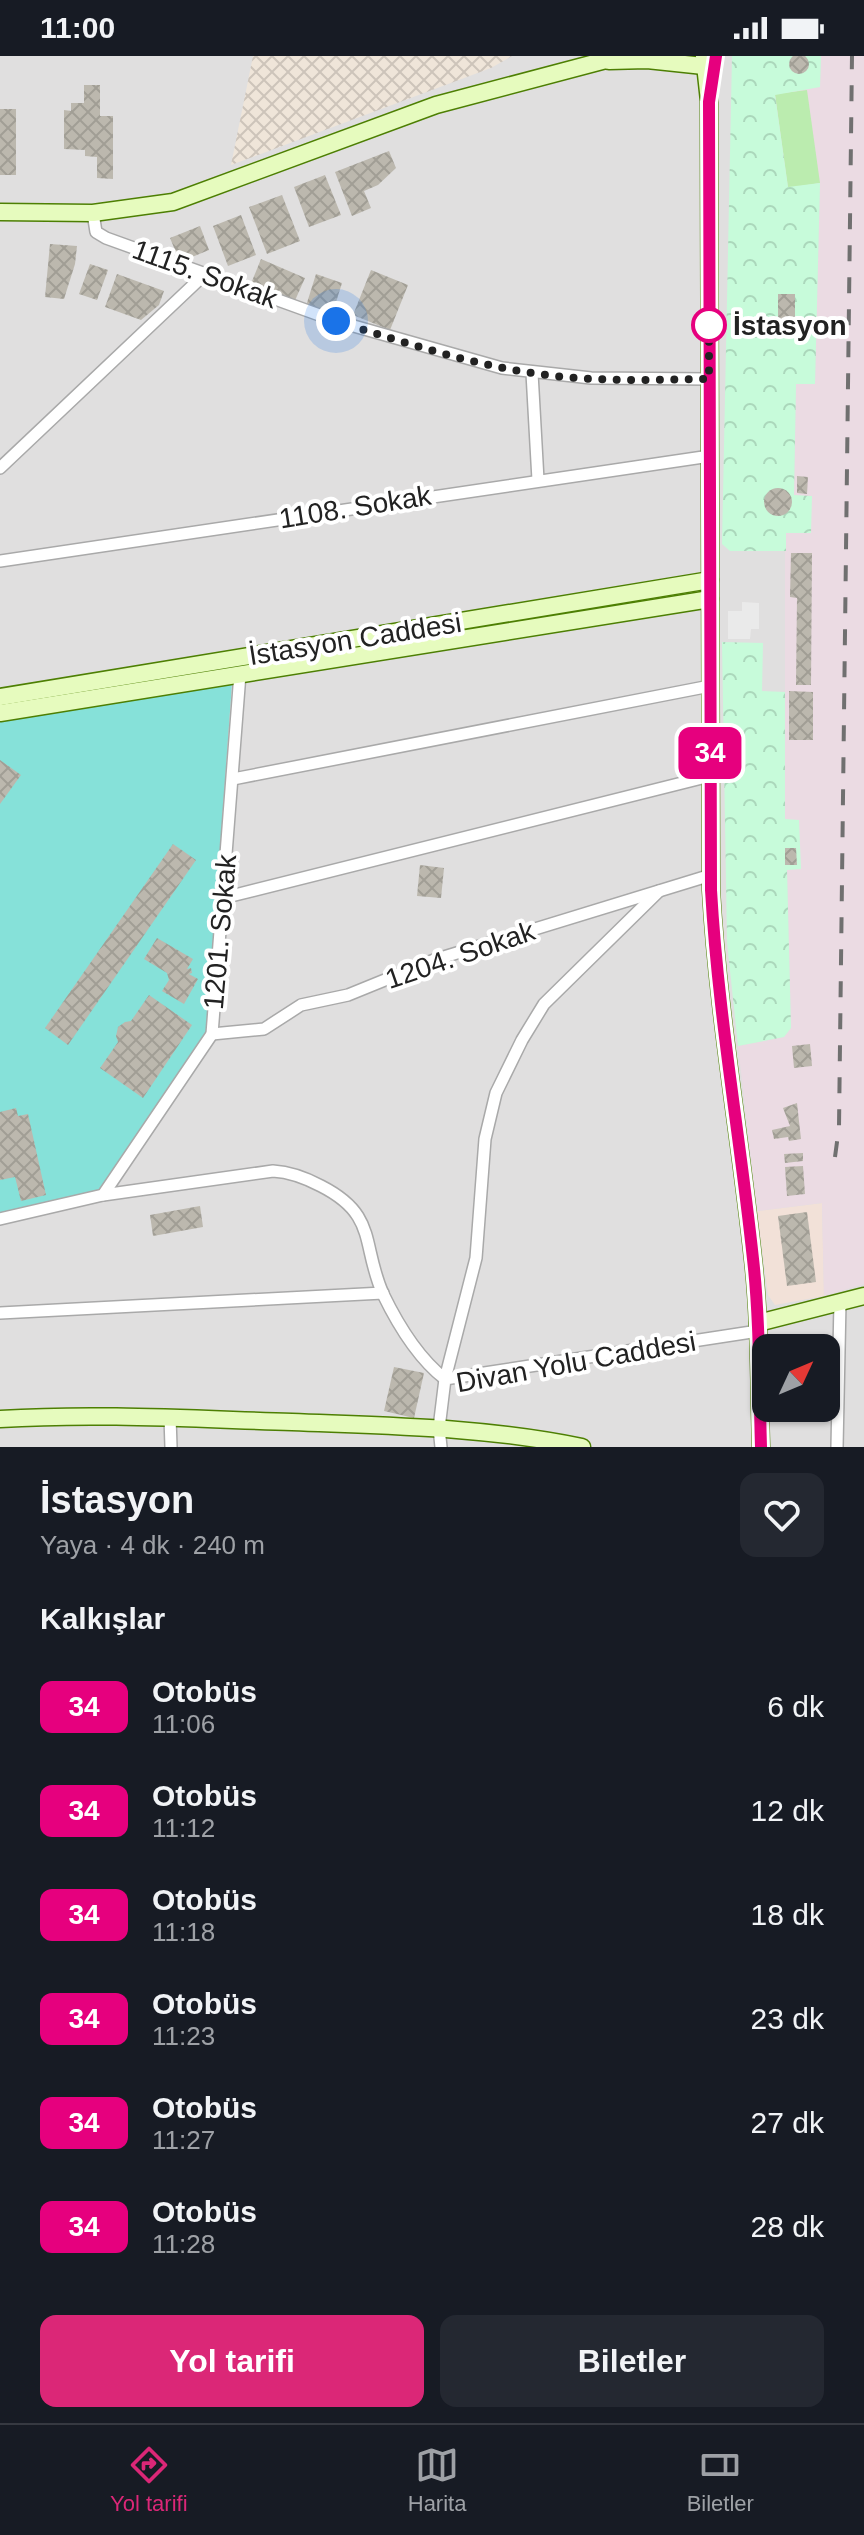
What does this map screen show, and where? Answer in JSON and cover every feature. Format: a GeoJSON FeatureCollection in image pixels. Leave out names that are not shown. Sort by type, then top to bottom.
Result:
{"type":"FeatureCollection","features":[{"type":"Feature","properties":{"kind":"main road"},"geometry":{"type":"LineString","coordinates":[[0,212],[93,213],[173,202],[436,105],[614,58],[710,61],[711,875],[719,991],[748,1217],[758,1327],[761,1447]]}},
{"type":"Feature","properties":{"kind":"main road","name":"İstasyon Caddesi"},"geometry":{"type":"LineString","coordinates":[[0,697],[710,580]]}},
{"type":"Feature","properties":{"kind":"main road","name":"İstasyon Caddesi"},"geometry":{"type":"LineString","coordinates":[[0,713],[710,599]]}},
{"type":"Feature","properties":{"kind":"main road","name":"Divan Yolu Caddesi"},"geometry":{"type":"LineString","coordinates":[[758,1327],[864,1296]]}},
{"type":"Feature","properties":{"kind":"main road","name":"Divan Yolu Caddesi"},"geometry":{"type":"LineString","coordinates":[[0,1419],[170,1417],[439,1428]]}},
{"type":"Feature","properties":{"kind":"main road"},"geometry":{"type":"LineString","coordinates":[[439,1428],[499,1433],[582,1447]]}},
{"type":"Feature","properties":{"kind":"street","name":"1115. Sokak"},"geometry":{"type":"LineString","coordinates":[[93,213],[94,228],[99,235],[298,308],[470,360],[532,373],[607,379],[709,379]]}},
{"type":"Feature","properties":{"kind":"street"},"geometry":{"type":"LineString","coordinates":[[0,468],[205,274]]}},
{"type":"Feature","properties":{"kind":"street"},"geometry":{"type":"LineString","coordinates":[[532,373],[538,480]]}},
{"type":"Feature","properties":{"kind":"street","name":"1108. Sokak"},"geometry":{"type":"LineString","coordinates":[[0,561],[710,456]]}},
{"type":"Feature","properties":{"kind":"street","name":"1201. Sokak"},"geometry":{"type":"LineString","coordinates":[[103,1195],[212,1034],[240,674]]}},
{"type":"Feature","properties":{"kind":"street"},"geometry":{"type":"LineString","coordinates":[[233,779],[710,686]]}},
{"type":"Feature","properties":{"kind":"street"},"geometry":{"type":"LineString","coordinates":[[223,898],[710,776]]}},
{"type":"Feature","properties":{"kind":"street","name":"1204. Sokak"},"geometry":{"type":"LineString","coordinates":[[212,1034],[264,1029],[301,1005],[348,995],[434,960],[711,875]]}},
{"type":"Feature","properties":{"kind":"street"},"geometry":{"type":"LineString","coordinates":[[0,1219],[103,1195],[258,1172],[284,1172],[336,1194],[356,1211],[362,1220],[383,1293],[419,1355],[445,1379],[476,1258],[485,1139],[496,1093],[529,1028],[560,987],[659,891]]}},
{"type":"Feature","properties":{"kind":"street"},"geometry":{"type":"LineString","coordinates":[[0,1313],[383,1293]]}},
{"type":"Feature","properties":{"kind":"street"},"geometry":{"type":"LineString","coordinates":[[837,1447],[840,1302]]}},
{"type":"Feature","properties":{"kind":"street","name":"Divan Yolu Caddesi"},"geometry":{"type":"LineString","coordinates":[[439,1428],[445,1379],[758,1327]]}},
{"type":"Feature","properties":{"kind":"street"},"geometry":{"type":"LineString","coordinates":[[170,1417],[171,1447]]}},
{"type":"Feature","properties":{"kind":"street"},"geometry":{"type":"LineString","coordinates":[[439,1428],[441,1447]]}},
{"type":"Feature","properties":{"kind":"shaded area"},"geometry":{"type":"Polygon","coordinates":[[[0,56],[864,56],[864,1447],[0,1447],[0,56]]]}},
{"type":"Feature","properties":{"kind":"shaded area"},"geometry":{"type":"Polygon","coordinates":[[[253,56],[512,56],[491,68],[231,165],[253,56]]]}},
{"type":"Feature","properties":{"kind":"shaded area"},"geometry":{"type":"Polygon","coordinates":[[[821,56],[864,56],[864,1284],[824,1296],[822,1203],[757,1211],[738,1046],[784,1037],[791,1028],[787,869],[801,869],[785,820],[785,533],[811,532],[794,496],[796,384],[815,384],[820,184],[775,94],[820,87],[821,56]]]}},
{"type":"Feature","properties":{"kind":"shaded area"},"geometry":{"type":"Polygon","coordinates":[[[742,602],[759,603],[759,629],[751,629],[750,639],[728,639],[728,611],[742,611],[742,602]]]}},
{"type":"Feature","properties":{"kind":"shaded area"},"geometry":{"type":"Polygon","coordinates":[[[232,683],[207,1032],[101,1191],[0,1213],[0,720],[232,683]]]}},
{"type":"Feature","properties":{"kind":"shaded area"},"geometry":{"type":"Polygon","coordinates":[[[822,1203],[824,1296],[775,1305],[768,1295],[757,1211],[822,1203]]]}},
{"type":"Feature","properties":{"kind":"green space"},"geometry":{"type":"Polygon","coordinates":[[[732,56],[821,56],[820,87],[775,95],[788,187],[820,183],[815,384],[796,384],[794,495],[812,496],[811,533],[786,533],[786,551],[730,551],[722,544],[732,56]]]}},
{"type":"Feature","properties":{"kind":"green space"},"geometry":{"type":"Polygon","coordinates":[[[807,90],[820,183],[788,188],[775,94],[807,90]]]}},
{"type":"Feature","properties":{"kind":"green space"},"geometry":{"type":"Polygon","coordinates":[[[722,642],[763,643],[762,691],[785,692],[785,819],[799,820],[801,869],[787,870],[791,1028],[784,1037],[738,1046],[727,942],[722,642]]]}},
{"type":"Feature","properties":{"kind":"building"},"geometry":{"type":"Polygon","coordinates":[[[799,54],[806,57],[809,64],[806,71],[799,74],[792,71],[789,64],[792,57],[799,54]]]}},
{"type":"Feature","properties":{"kind":"building"},"geometry":{"type":"Polygon","coordinates":[[[84,85],[100,85],[100,116],[113,116],[113,179],[97,178],[97,157],[85,156],[85,150],[64,149],[64,110],[71,111],[71,103],[84,103],[84,85]]]}},
{"type":"Feature","properties":{"kind":"building"},"geometry":{"type":"Polygon","coordinates":[[[0,109],[16,109],[16,175],[0,175],[0,109]]]}},
{"type":"Feature","properties":{"kind":"building"},"geometry":{"type":"Polygon","coordinates":[[[389,151],[396,168],[378,185],[364,191],[371,208],[352,216],[335,172],[389,151]]]}},
{"type":"Feature","properties":{"kind":"building"},"geometry":{"type":"Polygon","coordinates":[[[325,175],[341,215],[309,227],[294,187],[325,175]]]}},
{"type":"Feature","properties":{"kind":"building"},"geometry":{"type":"Polygon","coordinates":[[[282,195],[300,241],[267,254],[249,207],[282,195]]]}},
{"type":"Feature","properties":{"kind":"building"},"geometry":{"type":"Polygon","coordinates":[[[241,215],[256,255],[228,266],[213,226],[241,215]]]}},
{"type":"Feature","properties":{"kind":"building"},"geometry":{"type":"Polygon","coordinates":[[[200,226],[209,250],[180,262],[170,238],[200,226]]]}},
{"type":"Feature","properties":{"kind":"building"},"geometry":{"type":"Polygon","coordinates":[[[50,244],[77,246],[64,299],[45,297],[50,244]]]}},
{"type":"Feature","properties":{"kind":"building"},"geometry":{"type":"Polygon","coordinates":[[[261,259],[305,278],[293,305],[250,286],[261,259]]]}},
{"type":"Feature","properties":{"kind":"building"},"geometry":{"type":"Polygon","coordinates":[[[90,264],[108,270],[97,300],[79,294],[90,264]]]}},
{"type":"Feature","properties":{"kind":"building"},"geometry":{"type":"Polygon","coordinates":[[[371,270],[408,285],[390,330],[353,315],[371,270]]]}},
{"type":"Feature","properties":{"kind":"building"},"geometry":{"type":"Polygon","coordinates":[[[117,274],[164,291],[159,305],[141,320],[105,307],[117,274]]]}},
{"type":"Feature","properties":{"kind":"building"},"geometry":{"type":"Polygon","coordinates":[[[316,274],[342,283],[332,315],[306,306],[316,274]]]}},
{"type":"Feature","properties":{"kind":"building"},"geometry":{"type":"Polygon","coordinates":[[[778,294],[795,294],[795,329],[778,328],[778,294]]]}},
{"type":"Feature","properties":{"kind":"building"},"geometry":{"type":"Polygon","coordinates":[[[797,476],[808,477],[807,494],[797,493],[797,476]]]}},
{"type":"Feature","properties":{"kind":"building"},"geometry":{"type":"Polygon","coordinates":[[[778,488],[788,492],[792,502],[788,512],[778,516],[768,512],[764,502],[768,492],[778,488]]]}},
{"type":"Feature","properties":{"kind":"building"},"geometry":{"type":"Polygon","coordinates":[[[791,553],[812,553],[811,685],[796,685],[797,598],[790,597],[791,553]]]}},
{"type":"Feature","properties":{"kind":"building"},"geometry":{"type":"Polygon","coordinates":[[[789,691],[813,692],[813,740],[789,740],[789,691]]]}},
{"type":"Feature","properties":{"kind":"building"},"geometry":{"type":"Polygon","coordinates":[[[0,760],[21,775],[0,804],[0,760]]]}},
{"type":"Feature","properties":{"kind":"building"},"geometry":{"type":"Polygon","coordinates":[[[173,844],[196,860],[68,1045],[45,1028],[173,844]]]}},
{"type":"Feature","properties":{"kind":"building"},"geometry":{"type":"Polygon","coordinates":[[[785,848],[796,848],[797,865],[785,865],[785,848]]]}},
{"type":"Feature","properties":{"kind":"building"},"geometry":{"type":"Polygon","coordinates":[[[420,865],[444,868],[441,898],[417,896],[420,865]]]}},
{"type":"Feature","properties":{"kind":"building"},"geometry":{"type":"Polygon","coordinates":[[[157,938],[193,959],[187,969],[191,968],[192,973],[189,974],[198,979],[184,1004],[162,991],[169,980],[167,973],[144,959],[157,938]]]}},
{"type":"Feature","properties":{"kind":"building"},"geometry":{"type":"Polygon","coordinates":[[[149,995],[192,1025],[143,1098],[100,1068],[118,1042],[118,1027],[131,1021],[149,995]]]}},
{"type":"Feature","properties":{"kind":"building"},"geometry":{"type":"Polygon","coordinates":[[[810,1044],[812,1066],[794,1068],[792,1046],[810,1044]]]}},
{"type":"Feature","properties":{"kind":"building"},"geometry":{"type":"Polygon","coordinates":[[[797,1103],[801,1139],[774,1139],[772,1130],[790,1126],[783,1108],[797,1103]]]}},
{"type":"Feature","properties":{"kind":"building"},"geometry":{"type":"Polygon","coordinates":[[[16,1108],[18,1116],[28,1114],[46,1195],[21,1201],[15,1177],[0,1180],[0,1112],[16,1108]]]}},
{"type":"Feature","properties":{"kind":"building"},"geometry":{"type":"Polygon","coordinates":[[[803,1153],[803,1161],[785,1163],[784,1154],[803,1153]]]}},
{"type":"Feature","properties":{"kind":"building"},"geometry":{"type":"Polygon","coordinates":[[[803,1166],[805,1194],[787,1196],[785,1167],[803,1166]]]}},
{"type":"Feature","properties":{"kind":"building"},"geometry":{"type":"Polygon","coordinates":[[[200,1206],[203,1227],[153,1236],[150,1215],[200,1206]]]}},
{"type":"Feature","properties":{"kind":"building"},"geometry":{"type":"Polygon","coordinates":[[[807,1212],[816,1282],[787,1286],[778,1216],[807,1212]]]}},
{"type":"Feature","properties":{"kind":"building"},"geometry":{"type":"Polygon","coordinates":[[[394,1367],[424,1373],[414,1418],[384,1411],[394,1367]]]}},
{"type":"Feature","properties":{"kind":"railway"},"geometry":{"type":"LineString","coordinates":[[835,1157],[839,1127],[852,56]]}},
{"type":"Feature","properties":{"kind":"bus line","name":"34"},"geometry":{"type":"LineString","coordinates":[[716,56],[709,102],[711,890],[720,1005],[753,1261],[761,1447]]}},
{"type":"Feature","properties":{"kind":"place","name":"İstasyon"},"geometry":{"type":"Point","coordinates":[709,325]}},
{"type":"Feature","properties":{"kind":"route"},"geometry":{"type":"LineString","coordinates":[[336,321],[502,368],[555,376],[638,380],[709,379],[709,317],[709,325]]}}]}
